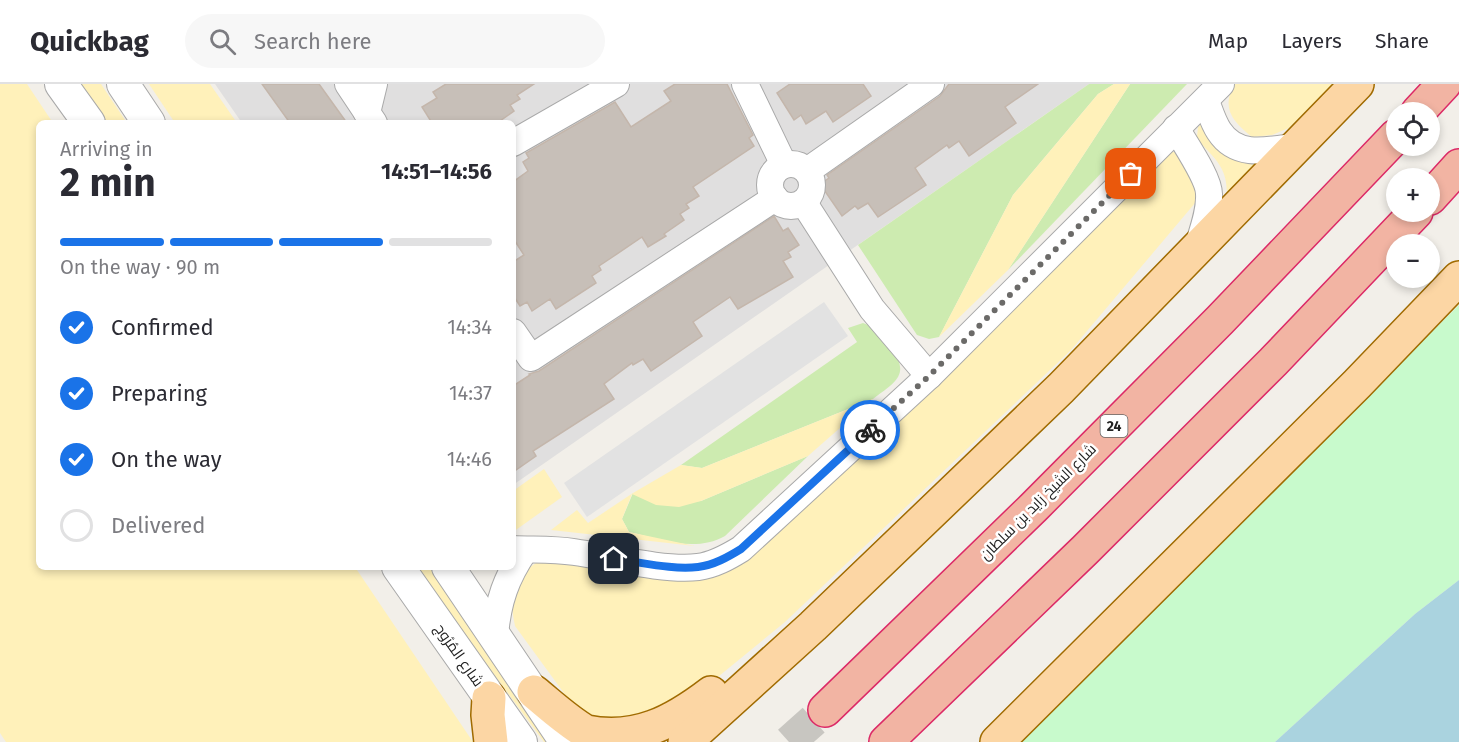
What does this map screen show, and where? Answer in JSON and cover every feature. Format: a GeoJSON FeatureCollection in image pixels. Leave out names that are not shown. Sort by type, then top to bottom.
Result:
{"type":"FeatureCollection","features":[{"type":"Feature","properties":{"kind":"highway"},"geometry":{"type":"LineString","coordinates":[[1427,102],[1444,84]]}},
{"type":"Feature","properties":{"kind":"highway","name":"شارع الشيخ زايد بن سلطان"},"geometry":{"type":"LineString","coordinates":[[825,710],[1034,507],[1220,320],[1386,146]]}},
{"type":"Feature","properties":{"kind":"highway"},"geometry":{"type":"LineString","coordinates":[[1440,187],[1459,166]]}},
{"type":"Feature","properties":{"kind":"highway"},"geometry":{"type":"LineString","coordinates":[[886,742],[1126,510],[1273,362],[1406,222]]}},
{"type":"Feature","properties":{"kind":"main road"},"geometry":{"type":"LineString","coordinates":[[686,742],[813,626],[1061,388],[1357,84]]}},
{"type":"Feature","properties":{"kind":"main road"},"geometry":{"type":"LineString","coordinates":[[997,742],[1357,384],[1459,278]]}},
{"type":"Feature","properties":{"kind":"main road"},"geometry":{"type":"LineString","coordinates":[[714,738],[787,663],[813,626]]}},
{"type":"Feature","properties":{"kind":"main road"},"geometry":{"type":"LineString","coordinates":[[534,692],[586,732],[606,739],[629,741],[641,739],[664,728],[728,682],[764,669]]}},
{"type":"Feature","properties":{"kind":"main road"},"geometry":{"type":"LineString","coordinates":[[489,698],[491,742]]}},
{"type":"Feature","properties":{"kind":"street"},"geometry":{"type":"LineString","coordinates":[[61,84],[86,120]]}},
{"type":"Feature","properties":{"kind":"street"},"geometry":{"type":"LineString","coordinates":[[123,84],[147,120]]}},
{"type":"Feature","properties":{"kind":"street"},"geometry":{"type":"LineString","coordinates":[[348,84],[370,118]]}},
{"type":"Feature","properties":{"kind":"street"},"geometry":{"type":"LineString","coordinates":[[370,118],[374,84]]}},
{"type":"Feature","properties":{"kind":"street"},"geometry":{"type":"LineString","coordinates":[[516,141],[616,84]]}},
{"type":"Feature","properties":{"kind":"street"},"geometry":{"type":"LineString","coordinates":[[745,84],[796,168],[812,182],[812,188],[804,203],[792,206],[785,206],[775,198],[770,186],[771,179],[778,168],[796,168],[931,84]]}},
{"type":"Feature","properties":{"kind":"street"},"geometry":{"type":"LineString","coordinates":[[1213,92],[1219,131],[1231,144],[1245,151],[1297,146]]}},
{"type":"Feature","properties":{"kind":"street"},"geometry":{"type":"LineString","coordinates":[[519,550],[571,551],[668,566],[698,567],[721,560],[741,549],[929,376],[1213,92]]}},
{"type":"Feature","properties":{"kind":"street"},"geometry":{"type":"LineString","coordinates":[[1176,128],[1205,178],[1210,192],[1209,205],[1197,249]]}},
{"type":"Feature","properties":{"kind":"street"},"geometry":{"type":"LineString","coordinates":[[516,336],[531,358],[775,198]]}},
{"type":"Feature","properties":{"kind":"street"},"geometry":{"type":"LineString","coordinates":[[804,203],[872,309],[929,376]]}},
{"type":"Feature","properties":{"kind":"street","name":"شارع المُرُوج"},"geometry":{"type":"LineString","coordinates":[[400,570],[520,742]]}},
{"type":"Feature","properties":{"kind":"street"},"geometry":{"type":"LineString","coordinates":[[450,570],[566,742]]}},
{"type":"Feature","properties":{"kind":"street"},"geometry":{"type":"LineString","coordinates":[[495,635],[497,612],[511,570]]}},
{"type":"Feature","properties":{"kind":"shaded area"},"geometry":{"type":"Polygon","coordinates":[[[215,84],[1089,84],[516,483],[516,120],[240,120],[215,84]]]}},
{"type":"Feature","properties":{"kind":"shaded area"},"geometry":{"type":"Polygon","coordinates":[[[824,302],[848,336],[587,517],[564,483],[824,302]]]}},
{"type":"Feature","properties":{"kind":"green space"},"geometry":{"type":"Polygon","coordinates":[[[1089,84],[1114,84],[1098,94],[1013,195],[939,337],[929,339],[917,335],[858,245],[1089,84]]]}},
{"type":"Feature","properties":{"kind":"green space"},"geometry":{"type":"Polygon","coordinates":[[[1130,84],[1187,84],[1008,270],[1130,84]]]}},
{"type":"Feature","properties":{"kind":"green space"},"geometry":{"type":"Polygon","coordinates":[[[1459,305],[1459,580],[1415,614],[1275,742],[1018,742],[1459,305]]]}},
{"type":"Feature","properties":{"kind":"green space"},"geometry":{"type":"Polygon","coordinates":[[[863,323],[880,334],[899,362],[899,375],[890,386],[873,399],[702,468],[681,465],[857,342],[848,328],[863,323]]]}},
{"type":"Feature","properties":{"kind":"green space"},"geometry":{"type":"Polygon","coordinates":[[[808,456],[725,536],[714,541],[690,544],[653,538],[629,532],[622,519],[633,493],[656,504],[701,501],[808,456]]]}},
{"type":"Feature","properties":{"kind":"sand"},"geometry":{"type":"Polygon","coordinates":[[[0,84],[27,84],[51,120],[36,120],[36,570],[357,570],[473,742],[6,742],[0,733],[0,84]]]}},
{"type":"Feature","properties":{"kind":"sand"},"geometry":{"type":"Polygon","coordinates":[[[78,84],[101,84],[125,120],[103,120],[78,84]]]}},
{"type":"Feature","properties":{"kind":"sand"},"geometry":{"type":"Polygon","coordinates":[[[149,84],[210,84],[235,120],[173,120],[149,84]]]}},
{"type":"Feature","properties":{"kind":"sand"},"geometry":{"type":"Polygon","coordinates":[[[1114,84],[1130,84],[1008,270],[939,337],[1013,195],[1098,94],[1114,84]]]}},
{"type":"Feature","properties":{"kind":"sand"},"geometry":{"type":"Polygon","coordinates":[[[1234,84],[1333,84],[1289,128],[1272,135],[1252,137],[1239,126],[1231,114],[1229,101],[1234,84]]]}},
{"type":"Feature","properties":{"kind":"sand"},"geometry":{"type":"Polygon","coordinates":[[[1202,124],[1268,159],[1227,202],[1226,181],[1222,170],[1197,137],[1198,127],[1202,124]]]}},
{"type":"Feature","properties":{"kind":"sand"},"geometry":{"type":"Polygon","coordinates":[[[1163,152],[1185,155],[1201,196],[1071,350],[785,622],[675,712],[618,732],[577,711],[515,626],[513,592],[520,577],[527,570],[546,556],[707,569],[1163,152]]]}},
{"type":"Feature","properties":{"kind":"sand"},"geometry":{"type":"Polygon","coordinates":[[[873,399],[808,456],[701,501],[679,507],[656,505],[632,494],[622,519],[629,532],[695,546],[551,530],[577,510],[588,523],[633,493],[681,465],[702,468],[873,399]]]}},
{"type":"Feature","properties":{"kind":"sand"},"geometry":{"type":"Polygon","coordinates":[[[544,469],[562,497],[516,530],[516,489],[544,469]]]}},
{"type":"Feature","properties":{"kind":"sand"},"geometry":{"type":"Polygon","coordinates":[[[416,570],[433,570],[548,742],[544,742],[416,570]]]}},
{"type":"Feature","properties":{"kind":"water"},"geometry":{"type":"Polygon","coordinates":[[[1459,580],[1459,742],[1275,742],[1415,614],[1459,580]]]}},
{"type":"Feature","properties":{"kind":"building"},"geometry":{"type":"Polygon","coordinates":[[[262,84],[319,84],[345,120],[288,120],[262,84]]]}},
{"type":"Feature","properties":{"kind":"building"},"geometry":{"type":"Polygon","coordinates":[[[446,84],[534,84],[517,95],[520,99],[510,105],[514,111],[501,120],[430,120],[422,107],[437,98],[433,92],[446,84]]]}},
{"type":"Feature","properties":{"kind":"building"},"geometry":{"type":"Polygon","coordinates":[[[675,84],[727,84],[753,135],[749,138],[754,146],[693,187],[699,196],[686,204],[689,208],[680,214],[684,220],[664,234],[666,236],[648,247],[642,237],[599,266],[601,270],[592,276],[596,283],[556,309],[550,299],[532,311],[527,302],[520,306],[516,300],[516,260],[524,255],[516,243],[516,180],[528,171],[523,162],[529,158],[526,153],[615,102],[631,127],[671,101],[664,91],[675,84]]]}},
{"type":"Feature","properties":{"kind":"building"},"geometry":{"type":"Polygon","coordinates":[[[790,84],[863,84],[871,96],[833,122],[826,111],[806,124],[801,115],[794,120],[777,93],[790,84]]]}},
{"type":"Feature","properties":{"kind":"building"},"geometry":{"type":"Polygon","coordinates":[[[949,84],[1038,84],[1005,107],[1016,123],[969,156],[959,141],[949,148],[947,145],[915,168],[926,185],[878,217],[868,203],[858,209],[855,206],[842,216],[820,184],[829,178],[827,175],[940,96],[949,84]]]}},
{"type":"Feature","properties":{"kind":"building"},"geometry":{"type":"Polygon","coordinates":[[[774,216],[783,231],[788,228],[799,245],[788,252],[791,257],[783,261],[793,277],[738,309],[730,297],[693,322],[702,336],[651,371],[643,359],[633,365],[632,363],[604,384],[614,399],[533,451],[536,456],[516,470],[516,384],[529,374],[539,371],[774,216]]]}},
{"type":"Feature","properties":{"kind":"tunnel"},"geometry":{"type":"LineString","coordinates":[[789,742],[825,710]]}},
{"type":"Feature","properties":{"kind":"way so far"},"geometry":{"type":"LineString","coordinates":[[870,430],[929,376],[1131,174]]}},
{"type":"Feature","properties":{"kind":"route"},"geometry":{"type":"LineString","coordinates":[[614,559],[683,567],[698,567],[721,560],[741,549],[870,430]]}}]}
